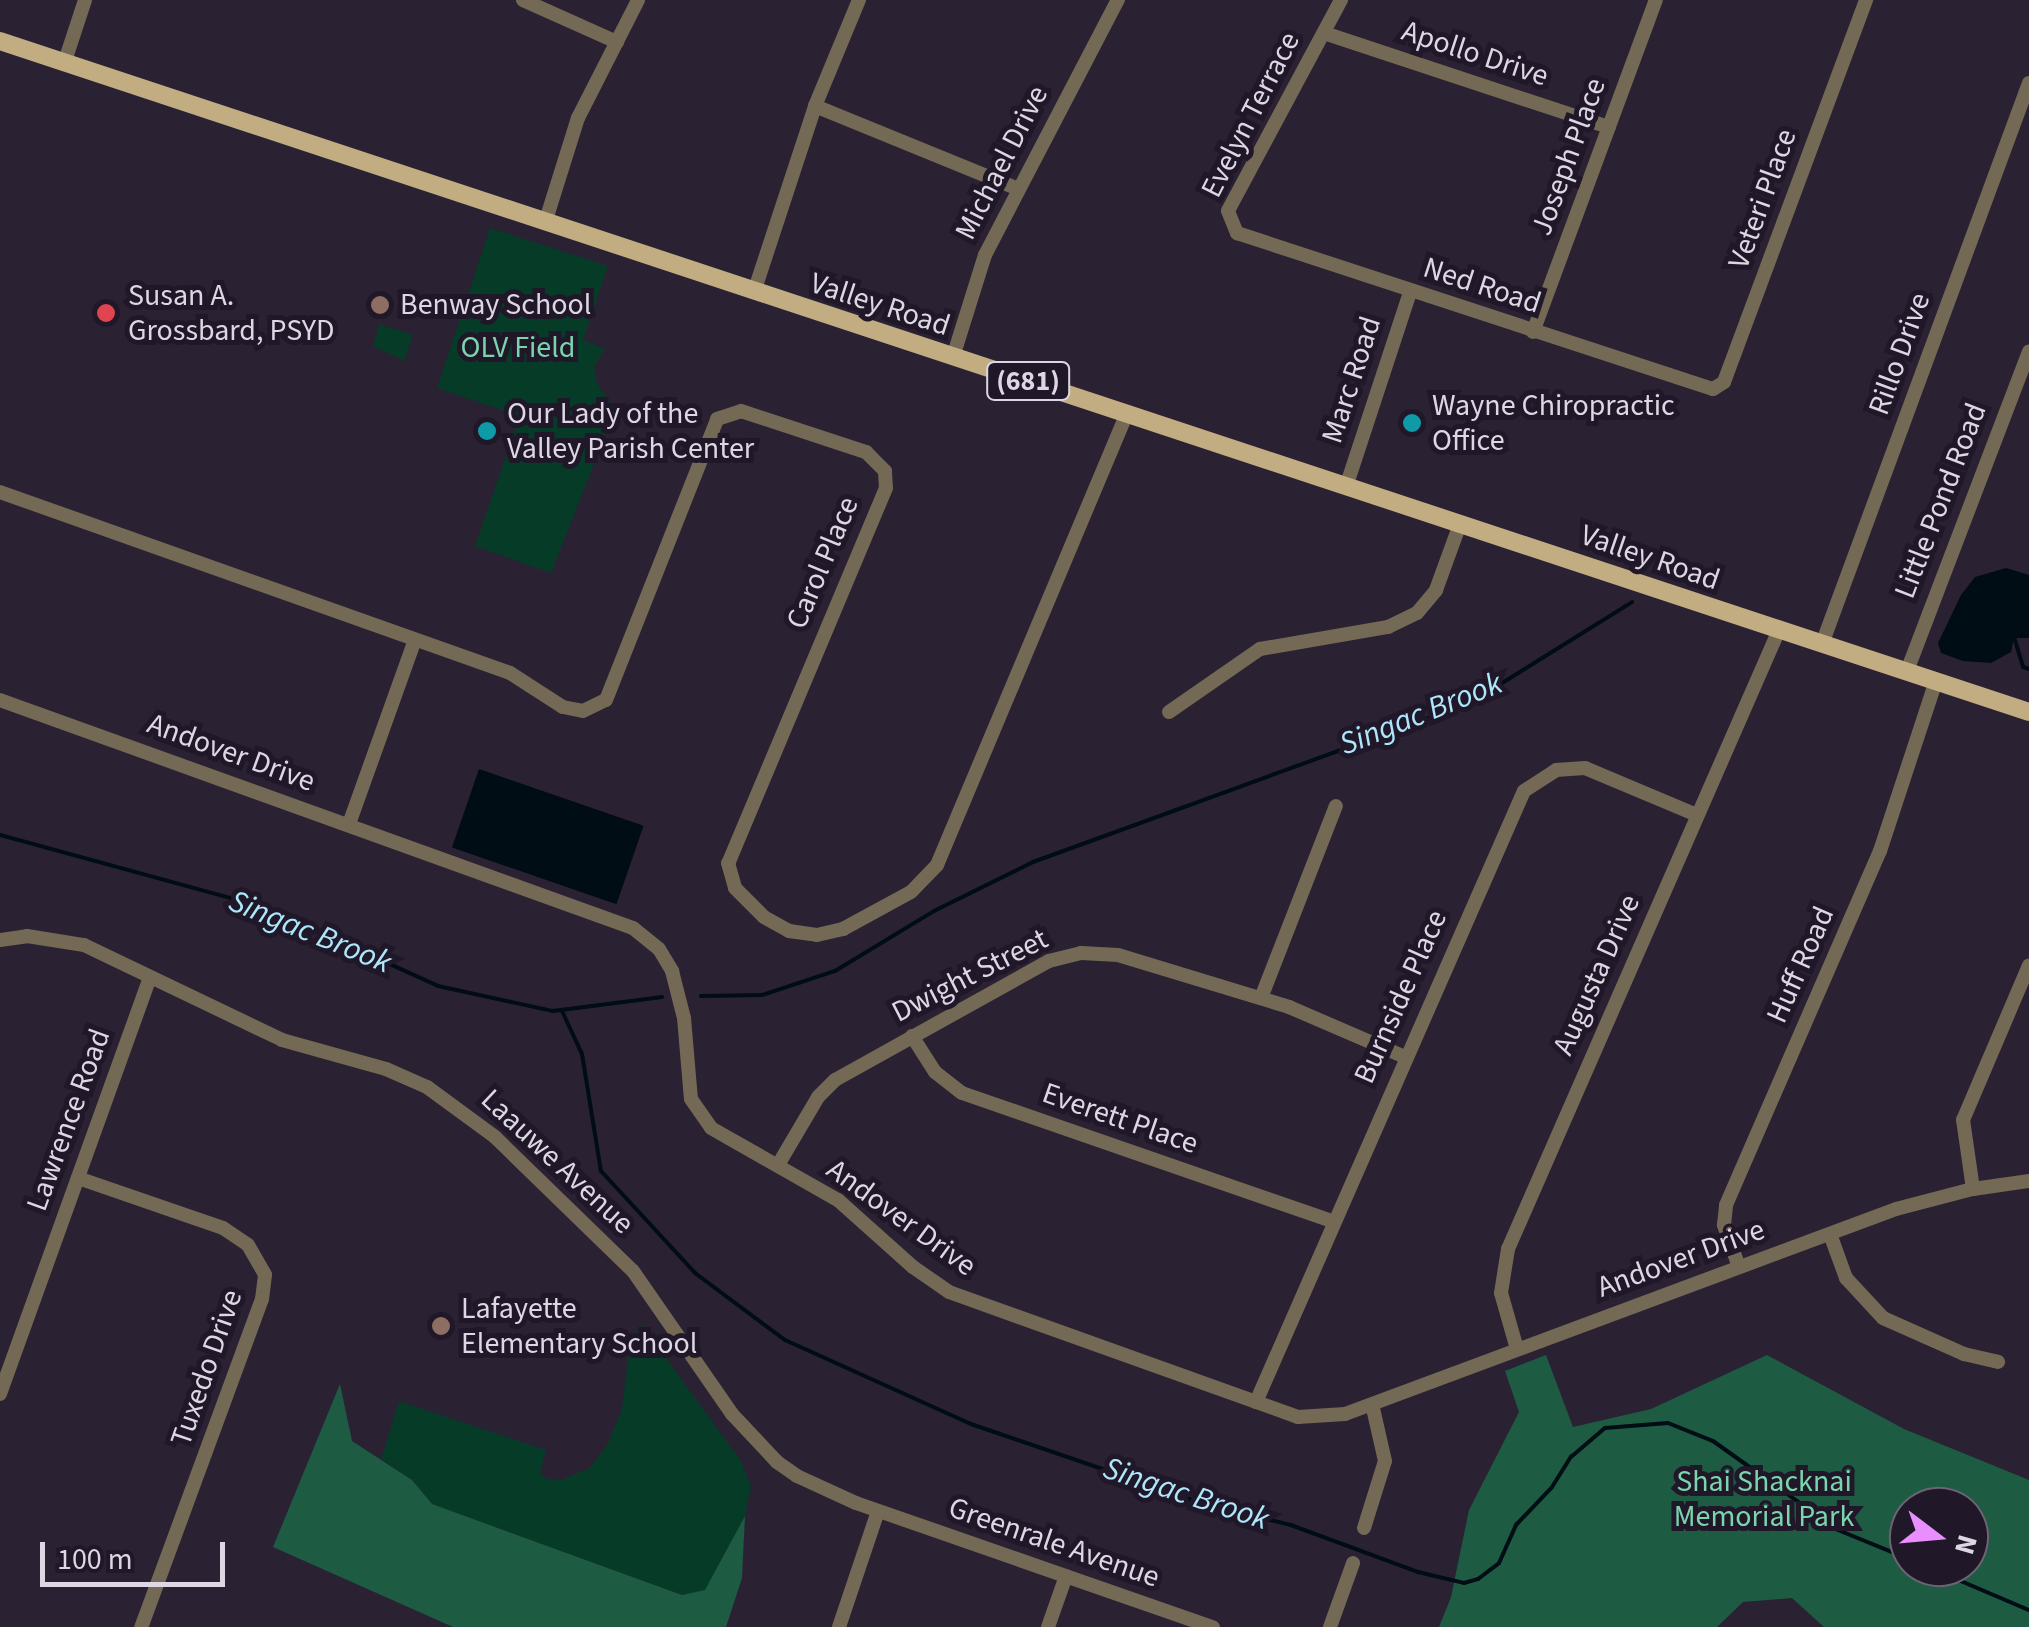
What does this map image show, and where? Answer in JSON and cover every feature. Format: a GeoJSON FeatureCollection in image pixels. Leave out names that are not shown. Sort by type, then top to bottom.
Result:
{"type":"FeatureCollection","features":[{"type":"Feature","properties":{"kind":"main road","name":"Valley Road"},"geometry":{"type":"LineString","coordinates":[[0,41],[2029,712]]}},
{"type":"Feature","properties":{"kind":"street"},"geometry":{"type":"LineString","coordinates":[[64,64],[85,0]]}},
{"type":"Feature","properties":{"kind":"street"},"geometry":{"type":"LineString","coordinates":[[523,0],[616,42]]}},
{"type":"Feature","properties":{"kind":"street"},"geometry":{"type":"LineString","coordinates":[[545,223],[578,118],[638,0]]}},
{"type":"Feature","properties":{"kind":"street"},"geometry":{"type":"LineString","coordinates":[[754,292],[816,106],[859,0]]}},
{"type":"Feature","properties":{"kind":"street","name":"Michael Drive"},"geometry":{"type":"LineString","coordinates":[[952,357],[985,255],[1118,0]]}},
{"type":"Feature","properties":{"kind":"street","name":"Evelyn Terrace"},"geometry":{"type":"LineString","coordinates":[[1258,242],[1236,233],[1228,212],[1341,0]]}},
{"type":"Feature","properties":{"kind":"street","name":"Joseph Place"},"geometry":{"type":"LineString","coordinates":[[1533,332],[1656,0]]}},
{"type":"Feature","properties":{"kind":"street","name":"Veteri Place"},"geometry":{"type":"LineString","coordinates":[[1690,384],[1713,389],[1724,382],[1866,0]]}},
{"type":"Feature","properties":{"kind":"street","name":"Apollo Drive"},"geometry":{"type":"LineString","coordinates":[[1324,33],[1609,128]]}},
{"type":"Feature","properties":{"kind":"street","name":"Rillo Drive"},"geometry":{"type":"LineString","coordinates":[[1822,644],[2029,83]]}},
{"type":"Feature","properties":{"kind":"street"},"geometry":{"type":"LineString","coordinates":[[816,106],[1018,189]]}},
{"type":"Feature","properties":{"kind":"street","name":"Ned Road"},"geometry":{"type":"LineString","coordinates":[[1258,242],[1690,384]]}},
{"type":"Feature","properties":{"kind":"street","name":"Marc Road"},"geometry":{"type":"LineString","coordinates":[[1346,486],[1410,292]]}},
{"type":"Feature","properties":{"kind":"street","name":"Little Pond Road"},"geometry":{"type":"LineString","coordinates":[[1907,672],[2029,351]]}},
{"type":"Feature","properties":{"kind":"street","name":"Carol Place"},"geometry":{"type":"LineString","coordinates":[[0,492],[524,679],[564,706],[593,710],[606,700],[717,419],[742,411],[872,456],[885,471],[886,488],[728,864],[735,888],[776,925],[803,934],[830,933],[911,892],[937,866],[1127,414]]}},
{"type":"Feature","properties":{"kind":"street"},"geometry":{"type":"LineString","coordinates":[[1169,712],[1260,650],[1388,627],[1417,613],[1436,590],[1460,524]]}},
{"type":"Feature","properties":{"kind":"street","name":"Augusta Drive"},"geometry":{"type":"LineString","coordinates":[[1517,1349],[1501,1294],[1504,1260],[1779,630]]}},
{"type":"Feature","properties":{"kind":"street"},"geometry":{"type":"LineString","coordinates":[[349,824],[416,640]]}},
{"type":"Feature","properties":{"kind":"street","name":"Huff Road"},"geometry":{"type":"LineString","coordinates":[[1739,1267],[1724,1226],[1726,1205],[1880,851],[1936,681]]}},
{"type":"Feature","properties":{"kind":"street","name":"Andover Drive"},"geometry":{"type":"LineString","coordinates":[[0,700],[617,920],[647,938],[665,958],[678,987],[695,1109],[712,1128],[838,1200],[912,1267],[949,1292],[1310,1418],[1345,1414],[1830,1234],[1973,1189],[2029,1182]]}},
{"type":"Feature","properties":{"kind":"street","name":"Burnside Place"},"geometry":{"type":"LineString","coordinates":[[1256,1402],[1511,815],[1532,782],[1556,770],[1586,768],[1698,815]]}},
{"type":"Feature","properties":{"kind":"street"},"geometry":{"type":"LineString","coordinates":[[1261,998],[1336,806]]}},
{"type":"Feature","properties":{"kind":"street","name":"Laauwe Avenue"},"geometry":{"type":"LineString","coordinates":[[0,940],[27,936],[65,940],[282,1040],[405,1076],[473,1118],[651,1291],[732,1414],[777,1462],[820,1488],[878,1510]]}},
{"type":"Feature","properties":{"kind":"street","name":"Dwight Street"},"geometry":{"type":"LineString","coordinates":[[778,1165],[818,1097],[834,1080],[1049,962],[1082,953],[1118,955],[1311,1014],[1405,1057]]}},
{"type":"Feature","properties":{"kind":"street"},"geometry":{"type":"LineString","coordinates":[[1973,1189],[1963,1120],[2029,966]]}},
{"type":"Feature","properties":{"kind":"street","name":"Lawrence Road"},"geometry":{"type":"LineString","coordinates":[[0,1394],[150,977]]}},
{"type":"Feature","properties":{"kind":"street","name":"Everett Place"},"geometry":{"type":"LineString","coordinates":[[912,1036],[935,1072],[962,1093],[1334,1222]]}},
{"type":"Feature","properties":{"kind":"street","name":"Tuxedo Drive"},"geometry":{"type":"LineString","coordinates":[[78,1178],[223,1228],[248,1244],[265,1275],[255,1317],[141,1627]]}},
{"type":"Feature","properties":{"kind":"street"},"geometry":{"type":"LineString","coordinates":[[1830,1234],[1846,1278],[1883,1318],[1964,1354],[1998,1362]]}},
{"type":"Feature","properties":{"kind":"street"},"geometry":{"type":"LineString","coordinates":[[1364,1528],[1384,1461],[1372,1404]]}},
{"type":"Feature","properties":{"kind":"street"},"geometry":{"type":"LineString","coordinates":[[839,1627],[878,1510]]}},
{"type":"Feature","properties":{"kind":"street","name":"Greenrale Avenue"},"geometry":{"type":"LineString","coordinates":[[878,1510],[1213,1627]]}},
{"type":"Feature","properties":{"kind":"street"},"geometry":{"type":"LineString","coordinates":[[1330,1627],[1353,1563]]}},
{"type":"Feature","properties":{"kind":"street"},"geometry":{"type":"LineString","coordinates":[[1048,1627],[1066,1576]]}},
{"type":"Feature","properties":{"kind":"green space","name":"OLV Field"},"geometry":{"type":"Polygon","coordinates":[[[490,228],[608,266],[583,340],[605,349],[594,367],[597,383],[611,404],[611,421],[551,573],[475,546],[520,416],[437,388],[490,228]]]}},
{"type":"Feature","properties":{"kind":"green space"},"geometry":{"type":"Polygon","coordinates":[[[379,324],[413,335],[404,361],[373,346],[379,324]]]}},
{"type":"Feature","properties":{"kind":"green space"},"geometry":{"type":"Polygon","coordinates":[[[642,1325],[741,1461],[751,1487],[745,1516],[705,1591],[682,1595],[432,1504],[412,1480],[381,1459],[399,1401],[546,1450],[540,1473],[547,1479],[561,1480],[590,1468],[608,1443],[622,1409],[630,1341],[642,1325]]]}},
{"type":"Feature","properties":{"kind":"green space","name":"Shai Shacknai Memorial Park"},"geometry":{"type":"Polygon","coordinates":[[[1546,1355],[1573,1427],[1651,1409],[1767,1355],[1904,1429],[2029,1480],[2029,1627],[1824,1627],[1792,1598],[1743,1602],[1717,1627],[1439,1627],[1451,1597],[1469,1510],[1519,1412],[1505,1371],[1546,1355]]]}},
{"type":"Feature","properties":{"kind":"green space"},"geometry":{"type":"Polygon","coordinates":[[[340,1384],[352,1441],[412,1480],[432,1504],[682,1595],[705,1590],[745,1516],[742,1578],[726,1627],[453,1627],[273,1547],[340,1384]]]}},
{"type":"Feature","properties":{"kind":"shaded area"},"geometry":{"type":"Polygon","coordinates":[[[2006,568],[2029,575],[2029,638],[2014,638],[2011,652],[1991,663],[1963,661],[1941,653],[1938,643],[1961,595],[1975,577],[2006,568]]]}},
{"type":"Feature","properties":{"kind":"shaded area"},"geometry":{"type":"Polygon","coordinates":[[[479,769],[644,826],[616,904],[452,847],[479,769]]]}},
{"type":"Feature","properties":{"kind":"waterway","name":"Singac Brook"},"geometry":{"type":"LineString","coordinates":[[701,996],[762,995],[835,971],[934,911],[1033,862],[1437,715],[1486,693],[1632,602]]}},
{"type":"Feature","properties":{"kind":"waterway"},"geometry":{"type":"LineString","coordinates":[[2014,637],[2023,667],[2029,669]]}},
{"type":"Feature","properties":{"kind":"waterway","name":"Singac Brook"},"geometry":{"type":"LineString","coordinates":[[0,835],[264,907],[438,986],[553,1011],[662,997]]}},
{"type":"Feature","properties":{"kind":"waterway","name":"Singac Brook"},"geometry":{"type":"LineString","coordinates":[[562,1011],[582,1054],[601,1171],[695,1273],[785,1340],[971,1424],[1205,1504],[1291,1525],[1418,1572],[1464,1583],[1478,1579],[1499,1563],[1516,1525],[1552,1487],[1571,1457],[1605,1428],[1668,1423],[1713,1441],[1838,1530],[1889,1551]]}},
{"type":"Feature","properties":{"kind":"waterway","name":"Singac Brook"},"geometry":{"type":"LineString","coordinates":[[1975,1587],[2029,1610]]}},
{"type":"Feature","properties":{"kind":"place","name":"Benway School"},"geometry":{"type":"Point","coordinates":[380,305]}},
{"type":"Feature","properties":{"kind":"place","name":"Susan A. Grossbard, PSYD"},"geometry":{"type":"Point","coordinates":[106,313]}},
{"type":"Feature","properties":{"kind":"place","name":"Wayne Chiropractic Office"},"geometry":{"type":"Point","coordinates":[1412,423]}},
{"type":"Feature","properties":{"kind":"place","name":"Our Lady of the Valley Parish Center"},"geometry":{"type":"Point","coordinates":[487,431]}},
{"type":"Feature","properties":{"kind":"place","name":"Lafayette Elementary School"},"geometry":{"type":"Point","coordinates":[441,1326]}}]}
